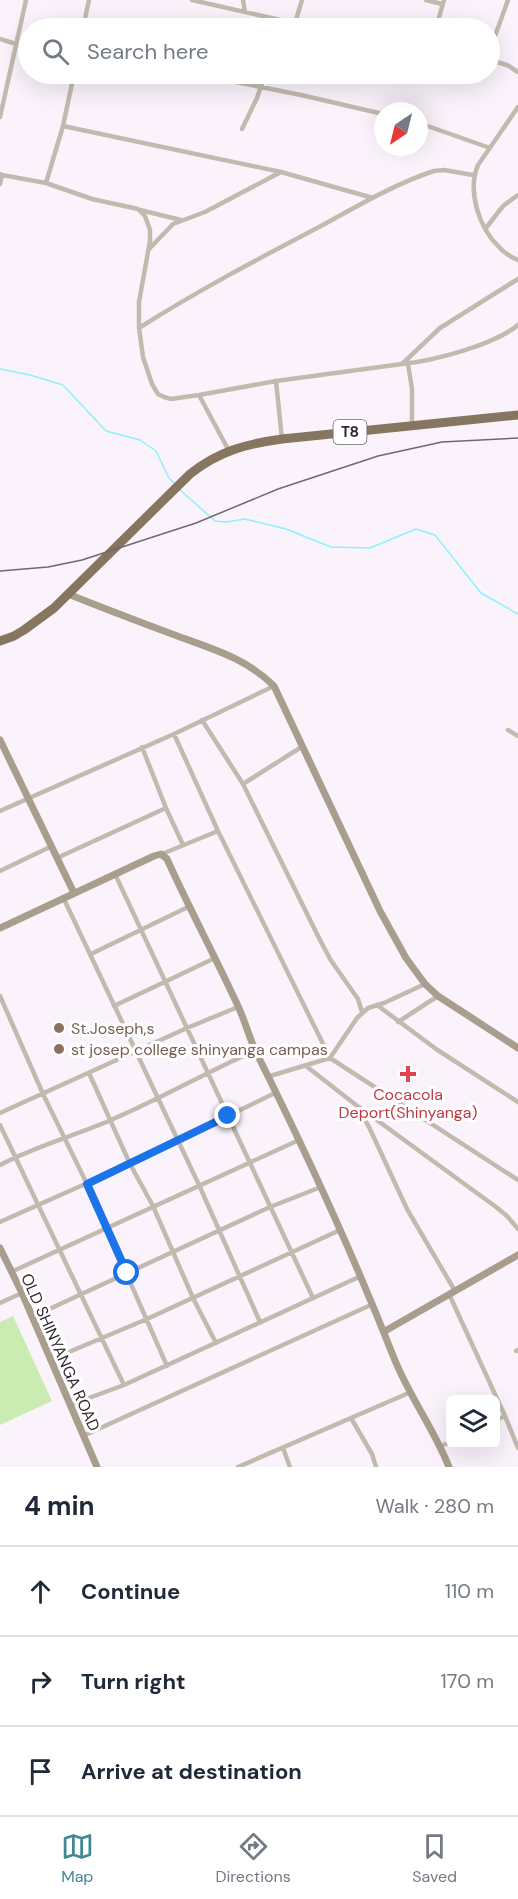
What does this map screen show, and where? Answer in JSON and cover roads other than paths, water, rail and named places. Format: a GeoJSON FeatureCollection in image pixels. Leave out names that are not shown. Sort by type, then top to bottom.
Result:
{"type":"FeatureCollection","features":[{"type":"Feature","properties":{"kind":"highway","name":"T8"},"geometry":{"type":"LineString","coordinates":[[0,641],[15,636],[39,620],[190,474],[229,451],[254,443],[282,439],[518,415]]}},
{"type":"Feature","properties":{"kind":"street"},"geometry":{"type":"LineString","coordinates":[[22,18],[26,0]]}},
{"type":"Feature","properties":{"kind":"street"},"geometry":{"type":"LineString","coordinates":[[85,18],[89,0]]}},
{"type":"Feature","properties":{"kind":"street"},"geometry":{"type":"LineString","coordinates":[[192,0],[271,18]]}},
{"type":"Feature","properties":{"kind":"street"},"geometry":{"type":"LineString","coordinates":[[243,0],[245,12]]}},
{"type":"Feature","properties":{"kind":"street"},"geometry":{"type":"LineString","coordinates":[[297,18],[302,0]]}},
{"type":"Feature","properties":{"kind":"street"},"geometry":{"type":"LineString","coordinates":[[426,0],[443,2],[439,18]]}},
{"type":"Feature","properties":{"kind":"street"},"geometry":{"type":"LineString","coordinates":[[500,21],[508,0]]}},
{"type":"Feature","properties":{"kind":"street"},"geometry":{"type":"LineString","coordinates":[[0,117],[1,102],[18,35]]}},
{"type":"Feature","properties":{"kind":"street"},"geometry":{"type":"LineString","coordinates":[[0,39],[16,44]]}},
{"type":"Feature","properties":{"kind":"street"},"geometry":{"type":"LineString","coordinates":[[500,63],[518,72]]}},
{"type":"Feature","properties":{"kind":"street"},"geometry":{"type":"LineString","coordinates":[[46,183],[63,126],[72,84]]}},
{"type":"Feature","properties":{"kind":"street"},"geometry":{"type":"LineString","coordinates":[[250,84],[374,112]]}},
{"type":"Feature","properties":{"kind":"street"},"geometry":{"type":"LineString","coordinates":[[242,129],[252,111],[261,86]]}},
{"type":"Feature","properties":{"kind":"street"},"geometry":{"type":"LineString","coordinates":[[518,107],[478,165],[474,175],[475,198],[486,228],[497,246],[518,260]]}},
{"type":"Feature","properties":{"kind":"street"},"geometry":{"type":"LineString","coordinates":[[63,126],[281,172],[373,198]]}},
{"type":"Feature","properties":{"kind":"street"},"geometry":{"type":"LineString","coordinates":[[428,126],[490,148]]}},
{"type":"Feature","properties":{"kind":"street"},"geometry":{"type":"LineString","coordinates":[[139,328],[239,269],[373,198],[434,171],[444,170],[474,175]]}},
{"type":"Feature","properties":{"kind":"street"},"geometry":{"type":"LineString","coordinates":[[149,249],[168,228],[181,220],[205,212],[281,172]]}},
{"type":"Feature","properties":{"kind":"street"},"geometry":{"type":"LineString","coordinates":[[0,184],[1,174],[46,183],[93,199],[181,220]]}},
{"type":"Feature","properties":{"kind":"street"},"geometry":{"type":"LineString","coordinates":[[486,228],[503,206],[518,195]]}},
{"type":"Feature","properties":{"kind":"street"},"geometry":{"type":"LineString","coordinates":[[138,209],[145,216],[150,230],[149,249],[139,302],[139,328],[143,357],[152,384],[158,394],[171,399],[443,357],[500,336],[516,326],[518,335]]}},
{"type":"Feature","properties":{"kind":"street"},"geometry":{"type":"LineString","coordinates":[[405,364],[440,328],[518,279]]}},
{"type":"Feature","properties":{"kind":"street"},"geometry":{"type":"LineString","coordinates":[[405,364],[412,389],[412,425]]}},
{"type":"Feature","properties":{"kind":"street"},"geometry":{"type":"LineString","coordinates":[[276,381],[282,439]]}},
{"type":"Feature","properties":{"kind":"street"},"geometry":{"type":"LineString","coordinates":[[199,395],[229,451]]}},
{"type":"Feature","properties":{"kind":"street"},"geometry":{"type":"LineString","coordinates":[[68,594],[223,653],[252,666],[274,686],[380,911],[406,958],[425,984],[438,996],[518,1048]]}},
{"type":"Feature","properties":{"kind":"street"},"geometry":{"type":"LineString","coordinates":[[0,812],[174,734],[274,686]]}},
{"type":"Feature","properties":{"kind":"street"},"geometry":{"type":"LineString","coordinates":[[202,720],[243,784],[321,942],[358,999],[362,1012]]}},
{"type":"Feature","properties":{"kind":"street"},"geometry":{"type":"LineString","coordinates":[[508,730],[518,736]]}},
{"type":"Feature","properties":{"kind":"street"},"geometry":{"type":"LineString","coordinates":[[174,734],[218,831],[330,1058],[518,1180]]}},
{"type":"Feature","properties":{"kind":"street"},"geometry":{"type":"LineString","coordinates":[[0,740],[2,751],[28,798],[74,893]]}},
{"type":"Feature","properties":{"kind":"street"},"geometry":{"type":"LineString","coordinates":[[243,784],[303,746]]}},
{"type":"Feature","properties":{"kind":"street"},"geometry":{"type":"LineString","coordinates":[[142,747],[183,845]]}},
{"type":"Feature","properties":{"kind":"street"},"geometry":{"type":"LineString","coordinates":[[57,858],[166,808]]}},
{"type":"Feature","properties":{"kind":"street"},"geometry":{"type":"LineString","coordinates":[[0,928],[154,856],[218,831]]}},
{"type":"Feature","properties":{"kind":"street"},"geometry":{"type":"LineString","coordinates":[[0,871],[52,846]]}},
{"type":"Feature","properties":{"kind":"street"},"geometry":{"type":"LineString","coordinates":[[162,854],[167,859],[188,907],[238,1006],[256,1050],[361,1276],[394,1358],[441,1446],[449,1467]]}},
{"type":"Feature","properties":{"kind":"street"},"geometry":{"type":"LineString","coordinates":[[115,874],[313,1298]]}},
{"type":"Feature","properties":{"kind":"street"},"geometry":{"type":"LineString","coordinates":[[63,897],[199,1185],[260,1322]]}},
{"type":"Feature","properties":{"kind":"street"},"geometry":{"type":"LineString","coordinates":[[91,954],[188,907]]}},
{"type":"Feature","properties":{"kind":"street"},"geometry":{"type":"LineString","coordinates":[[114,1006],[215,958]]}},
{"type":"Feature","properties":{"kind":"street"},"geometry":{"type":"LineString","coordinates":[[270,1076],[330,1058],[362,1012],[425,984]]}},
{"type":"Feature","properties":{"kind":"street"},"geometry":{"type":"LineString","coordinates":[[0,996],[43,1094],[87,1184],[167,1366]]}},
{"type":"Feature","properties":{"kind":"street"},"geometry":{"type":"LineString","coordinates":[[398,1022],[438,996]]}},
{"type":"Feature","properties":{"kind":"street"},"geometry":{"type":"LineString","coordinates":[[377,1005],[458,1064],[518,1102]]}},
{"type":"Feature","properties":{"kind":"street"},"geometry":{"type":"LineString","coordinates":[[0,1113],[238,1006]]}},
{"type":"Feature","properties":{"kind":"street"},"geometry":{"type":"LineString","coordinates":[[0,1165],[110,1121],[256,1050]]}},
{"type":"Feature","properties":{"kind":"street"},"geometry":{"type":"LineString","coordinates":[[306,1066],[496,1207],[518,1229]]}},
{"type":"Feature","properties":{"kind":"street"},"geometry":{"type":"LineString","coordinates":[[89,1072],[130,1164],[153,1206],[193,1298],[216,1343]]}},
{"type":"Feature","properties":{"kind":"street"},"geometry":{"type":"LineString","coordinates":[[0,1222],[130,1164],[277,1092]]}},
{"type":"Feature","properties":{"kind":"street"},"geometry":{"type":"LineString","coordinates":[[356,1105],[369,1127],[407,1209],[441,1264],[518,1448]]}},
{"type":"Feature","properties":{"kind":"street"},"geometry":{"type":"LineString","coordinates":[[0,1125],[124,1385]]}},
{"type":"Feature","properties":{"kind":"street"},"geometry":{"type":"LineString","coordinates":[[11,1272],[299,1140]]}},
{"type":"Feature","properties":{"kind":"street"},"geometry":{"type":"LineString","coordinates":[[32,1317],[270,1207],[321,1187]]}},
{"type":"Feature","properties":{"kind":"street"},"geometry":{"type":"LineString","coordinates":[[50,1360],[147,1319],[340,1230]]}},
{"type":"Feature","properties":{"kind":"street","name":"OLD SHINYANGA ROAD"},"geometry":{"type":"LineString","coordinates":[[0,1248],[85,1435],[97,1467]]}},
{"type":"Feature","properties":{"kind":"street"},"geometry":{"type":"LineString","coordinates":[[385,1331],[518,1255]]}},
{"type":"Feature","properties":{"kind":"street"},"geometry":{"type":"LineString","coordinates":[[70,1405],[167,1366],[361,1276]]}},
{"type":"Feature","properties":{"kind":"street"},"geometry":{"type":"LineString","coordinates":[[0,1303],[22,1293]]}},
{"type":"Feature","properties":{"kind":"street"},"geometry":{"type":"LineString","coordinates":[[85,1435],[373,1304]]}},
{"type":"Feature","properties":{"kind":"street"},"geometry":{"type":"LineString","coordinates":[[238,1467],[411,1392]]}},
{"type":"Feature","properties":{"kind":"street"},"geometry":{"type":"LineString","coordinates":[[500,1418],[505,1416]]}},
{"type":"Feature","properties":{"kind":"street"},"geometry":{"type":"LineString","coordinates":[[351,1418],[372,1454],[376,1467]]}},
{"type":"Feature","properties":{"kind":"street"},"geometry":{"type":"LineString","coordinates":[[441,1446],[446,1444]]}},
{"type":"Feature","properties":{"kind":"street"},"geometry":{"type":"LineString","coordinates":[[283,1448],[290,1467]]}},
{"type":"Feature","properties":{"kind":"waterway"},"geometry":{"type":"LineString","coordinates":[[0,369],[63,385],[106,431],[140,440],[156,451],[169,478],[174,483]]}},
{"type":"Feature","properties":{"kind":"waterway"},"geometry":{"type":"LineString","coordinates":[[179,489],[215,521],[245,519],[286,529],[331,547],[370,548],[416,529],[435,535],[481,593],[518,614]]}},
{"type":"Feature","properties":{"kind":"railway"},"geometry":{"type":"LineString","coordinates":[[0,571],[48,567],[82,560],[196,523],[278,489],[378,456],[442,442],[518,438]]}},
{"type":"Feature","properties":{"kind":"place","name":"St.Joseph,s"},"geometry":{"type":"Point","coordinates":[59,1028]}},
{"type":"Feature","properties":{"kind":"place","name":"st josep college shinyanga campas"},"geometry":{"type":"Point","coordinates":[59,1049]}},
{"type":"Feature","properties":{"kind":"place","name":"Cocacola Deport(Shinyanga)"},"geometry":{"type":"Point","coordinates":[408,1074]}}]}
